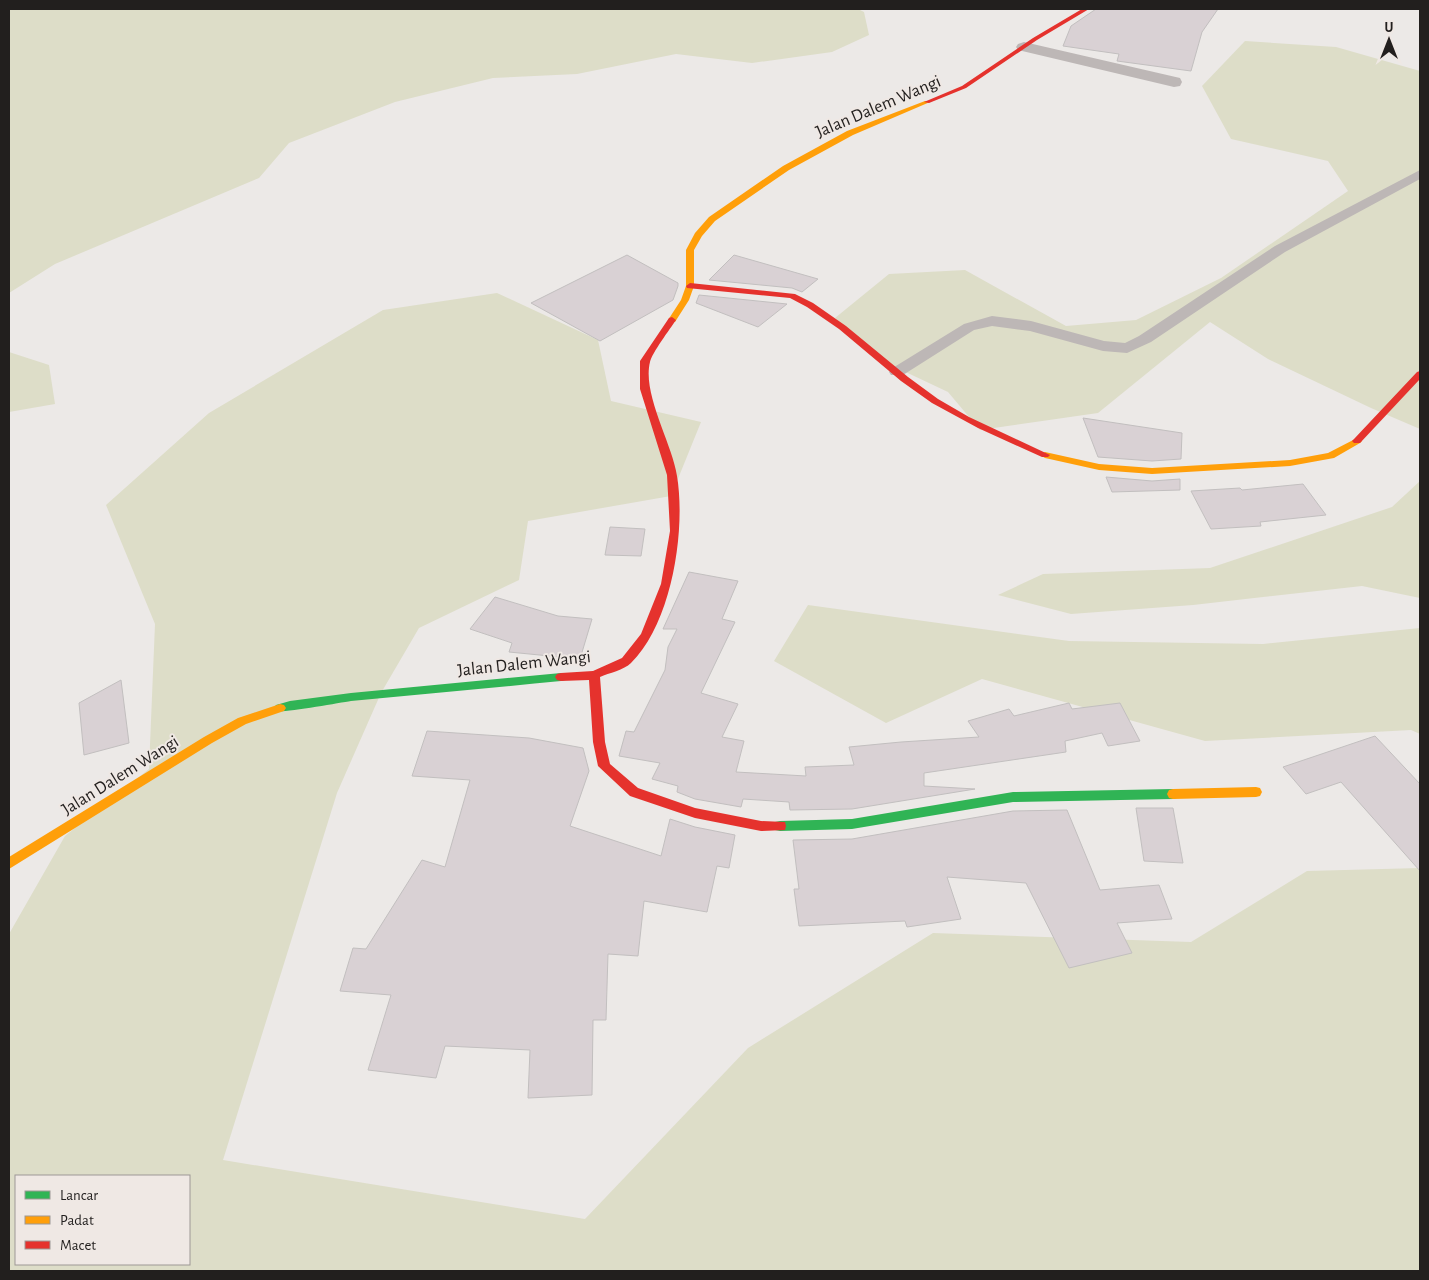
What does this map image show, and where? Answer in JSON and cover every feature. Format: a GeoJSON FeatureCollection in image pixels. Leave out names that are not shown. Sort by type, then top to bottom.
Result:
{"type":"FeatureCollection","features":[{"type":"Feature","properties":{"kind":"street","name":"Jalan Dalem Wangi"},"geometry":{"type":"LineString","coordinates":[[9,864],[208,740],[242,721],[290,705],[351,697],[594,675],[626,661],[646,635],[666,584],[675,531],[672,475],[645,389],[645,361],[685,300],[690,286],[690,250],[698,235],[712,219],[786,168],[850,133],[964,88],[1024,47],[1086,9]]}},
{"type":"Feature","properties":{"kind":"street"},"geometry":{"type":"LineString","coordinates":[[1024,47],[1174,82]]}},
{"type":"Feature","properties":{"kind":"street"},"geometry":{"type":"LineString","coordinates":[[690,286],[792,296],[806,302],[829,318],[920,391],[967,421],[1046,455],[1099,467],[1152,471],[1290,463],[1331,456],[1357,440],[1420,374]]}},
{"type":"Feature","properties":{"kind":"street"},"geometry":{"type":"LineString","coordinates":[[594,675],[599,742],[604,766],[634,792],[695,813],[761,826],[852,824],[1013,797],[1256,792]]}},
{"type":"Feature","properties":{"kind":"lane"},"geometry":{"type":"LineString","coordinates":[[897,372],[969,327],[992,321],[1031,326],[1103,346],[1126,348],[1145,340],[1280,249],[1420,174]]}},
{"type":"Feature","properties":{"kind":"green space"},"geometry":{"type":"Polygon","coordinates":[[[9,9],[858,9],[864,12],[869,35],[832,52],[752,63],[676,54],[577,74],[493,78],[395,102],[289,143],[259,178],[55,264],[9,293],[9,9]]]}},
{"type":"Feature","properties":{"kind":"green space"},"geometry":{"type":"Polygon","coordinates":[[[1245,41],[1336,47],[1420,71],[1420,429],[1268,359],[1210,322],[1098,413],[980,430],[948,392],[878,359],[835,318],[889,274],[965,270],[1066,326],[1136,320],[1221,278],[1348,191],[1328,161],[1231,139],[1202,86],[1245,41]]]}},
{"type":"Feature","properties":{"kind":"green space"},"geometry":{"type":"Polygon","coordinates":[[[497,293],[598,340],[611,401],[701,422],[671,496],[528,521],[519,580],[419,628],[381,693],[337,793],[223,1160],[585,1219],[748,1048],[933,933],[1191,942],[1307,871],[1420,868],[1420,1271],[9,1271],[9,934],[65,836],[149,769],[155,624],[106,505],[209,413],[383,310],[497,293]]]}},
{"type":"Feature","properties":{"kind":"green space"},"geometry":{"type":"Polygon","coordinates":[[[9,352],[49,365],[55,404],[9,412],[9,352]]]}},
{"type":"Feature","properties":{"kind":"green space"},"geometry":{"type":"Polygon","coordinates":[[[1420,481],[1420,598],[1362,586],[1193,605],[1071,614],[998,595],[1043,574],[1210,568],[1392,507],[1420,481]]]}},
{"type":"Feature","properties":{"kind":"green space"},"geometry":{"type":"Polygon","coordinates":[[[808,605],[1069,641],[1263,644],[1420,628],[1420,734],[1411,730],[1205,741],[982,679],[886,723],[774,661],[808,605]]]}},
{"type":"Feature","properties":{"kind":"building"},"geometry":{"type":"Polygon","coordinates":[[[1096,9],[1218,9],[1202,32],[1191,71],[1117,61],[1119,54],[1063,46],[1071,26],[1096,9]]]}},
{"type":"Feature","properties":{"kind":"building"},"geometry":{"type":"Polygon","coordinates":[[[627,255],[678,283],[678,286],[673,300],[600,341],[531,303],[627,255]]]}},
{"type":"Feature","properties":{"kind":"building"},"geometry":{"type":"Polygon","coordinates":[[[734,255],[818,279],[802,292],[792,288],[709,280],[734,255]]]}},
{"type":"Feature","properties":{"kind":"building"},"geometry":{"type":"Polygon","coordinates":[[[699,295],[787,304],[758,327],[696,303],[699,295]]]}},
{"type":"Feature","properties":{"kind":"building"},"geometry":{"type":"Polygon","coordinates":[[[1083,418],[1182,433],[1181,459],[1152,461],[1098,457],[1083,418]]]}},
{"type":"Feature","properties":{"kind":"building"},"geometry":{"type":"Polygon","coordinates":[[[1106,477],[1152,481],[1180,479],[1180,490],[1112,492],[1106,477]]]}},
{"type":"Feature","properties":{"kind":"building"},"geometry":{"type":"Polygon","coordinates":[[[1303,484],[1326,515],[1260,522],[1261,526],[1211,529],[1191,491],[1240,488],[1242,490],[1303,484]]]}},
{"type":"Feature","properties":{"kind":"building"},"geometry":{"type":"Polygon","coordinates":[[[610,527],[645,529],[641,556],[605,555],[610,527]]]}},
{"type":"Feature","properties":{"kind":"building"},"geometry":{"type":"Polygon","coordinates":[[[689,572],[738,581],[722,619],[735,622],[701,693],[738,704],[722,737],[744,741],[736,772],[806,776],[805,767],[854,765],[849,747],[979,737],[968,721],[1009,709],[1014,716],[1069,703],[1072,709],[1120,703],[1140,741],[1108,746],[1102,733],[1065,741],[1066,752],[924,773],[924,786],[975,789],[852,809],[790,810],[789,802],[743,799],[741,807],[695,799],[677,792],[678,786],[652,779],[660,763],[619,756],[626,731],[634,732],[665,670],[668,647],[677,629],[663,629],[689,572]]]}},
{"type":"Feature","properties":{"kind":"building"},"geometry":{"type":"Polygon","coordinates":[[[495,597],[558,616],[592,619],[580,659],[509,652],[512,643],[470,629],[495,597]]]}},
{"type":"Feature","properties":{"kind":"building"},"geometry":{"type":"Polygon","coordinates":[[[121,680],[129,743],[84,755],[79,703],[121,680]]]}},
{"type":"Feature","properties":{"kind":"building"},"geometry":{"type":"Polygon","coordinates":[[[427,731],[529,738],[583,748],[589,771],[570,826],[661,856],[670,819],[695,827],[735,835],[729,868],[717,866],[707,912],[644,901],[638,956],[608,954],[606,1020],[593,1020],[592,1095],[528,1098],[530,1050],[445,1046],[436,1078],[368,1070],[391,995],[340,991],[353,948],[366,949],[422,860],[445,867],[470,780],[412,776],[427,731]]]}},
{"type":"Feature","properties":{"kind":"building"},"geometry":{"type":"Polygon","coordinates":[[[1375,736],[1420,784],[1420,871],[1341,782],[1306,794],[1283,767],[1375,736]]]}},
{"type":"Feature","properties":{"kind":"building"},"geometry":{"type":"Polygon","coordinates":[[[1136,808],[1173,808],[1183,863],[1144,861],[1136,808]]]}},
{"type":"Feature","properties":{"kind":"building"},"geometry":{"type":"Polygon","coordinates":[[[1067,810],[1100,890],[1159,885],[1172,919],[1117,923],[1132,953],[1069,968],[1026,883],[947,877],[961,919],[907,927],[905,921],[799,926],[794,889],[799,889],[793,840],[852,839],[1013,811],[1067,810]]]}},
{"type":"Feature","properties":{"kind":"traffic: fast"},"geometry":{"type":"LineString","coordinates":[[280,708],[351,697],[561,677]]}},
{"type":"Feature","properties":{"kind":"traffic: fast"},"geometry":{"type":"LineString","coordinates":[[780,826],[852,824],[1013,797],[1173,794]]}},
{"type":"Feature","properties":{"kind":"traffic: slow"},"geometry":{"type":"LineString","coordinates":[[672,320],[685,300],[690,286],[690,250],[698,235],[712,219],[786,168],[850,133],[927,102]]}},
{"type":"Feature","properties":{"kind":"traffic: slow"},"geometry":{"type":"LineString","coordinates":[[1045,455],[1099,467],[1152,471],[1290,463],[1331,456],[1357,441]]}},
{"type":"Feature","properties":{"kind":"traffic: slow"},"geometry":{"type":"LineString","coordinates":[[9,864],[208,740],[242,721],[280,708]]}},
{"type":"Feature","properties":{"kind":"traffic: slow"},"geometry":{"type":"LineString","coordinates":[[1173,794],[1256,792]]}},
{"type":"Feature","properties":{"kind":"traffic: jam"},"geometry":{"type":"LineString","coordinates":[[927,102],[964,87],[1035,39],[1086,9]]}},
{"type":"Feature","properties":{"kind":"traffic: jam"},"geometry":{"type":"LineString","coordinates":[[690,286],[792,296],[810,305],[843,327],[904,379],[935,401],[981,426],[1045,455]]}},
{"type":"Feature","properties":{"kind":"traffic: jam"},"geometry":{"type":"LineString","coordinates":[[561,677],[594,675],[626,661],[646,635],[666,584],[675,531],[672,475],[645,389],[645,361],[672,320]]}},
{"type":"Feature","properties":{"kind":"traffic: jam"},"geometry":{"type":"LineString","coordinates":[[1357,441],[1420,374]]}},
{"type":"Feature","properties":{"kind":"traffic: jam"},"geometry":{"type":"LineString","coordinates":[[594,675],[599,742],[604,766],[634,792],[695,813],[761,826],[780,826]]}}]}
